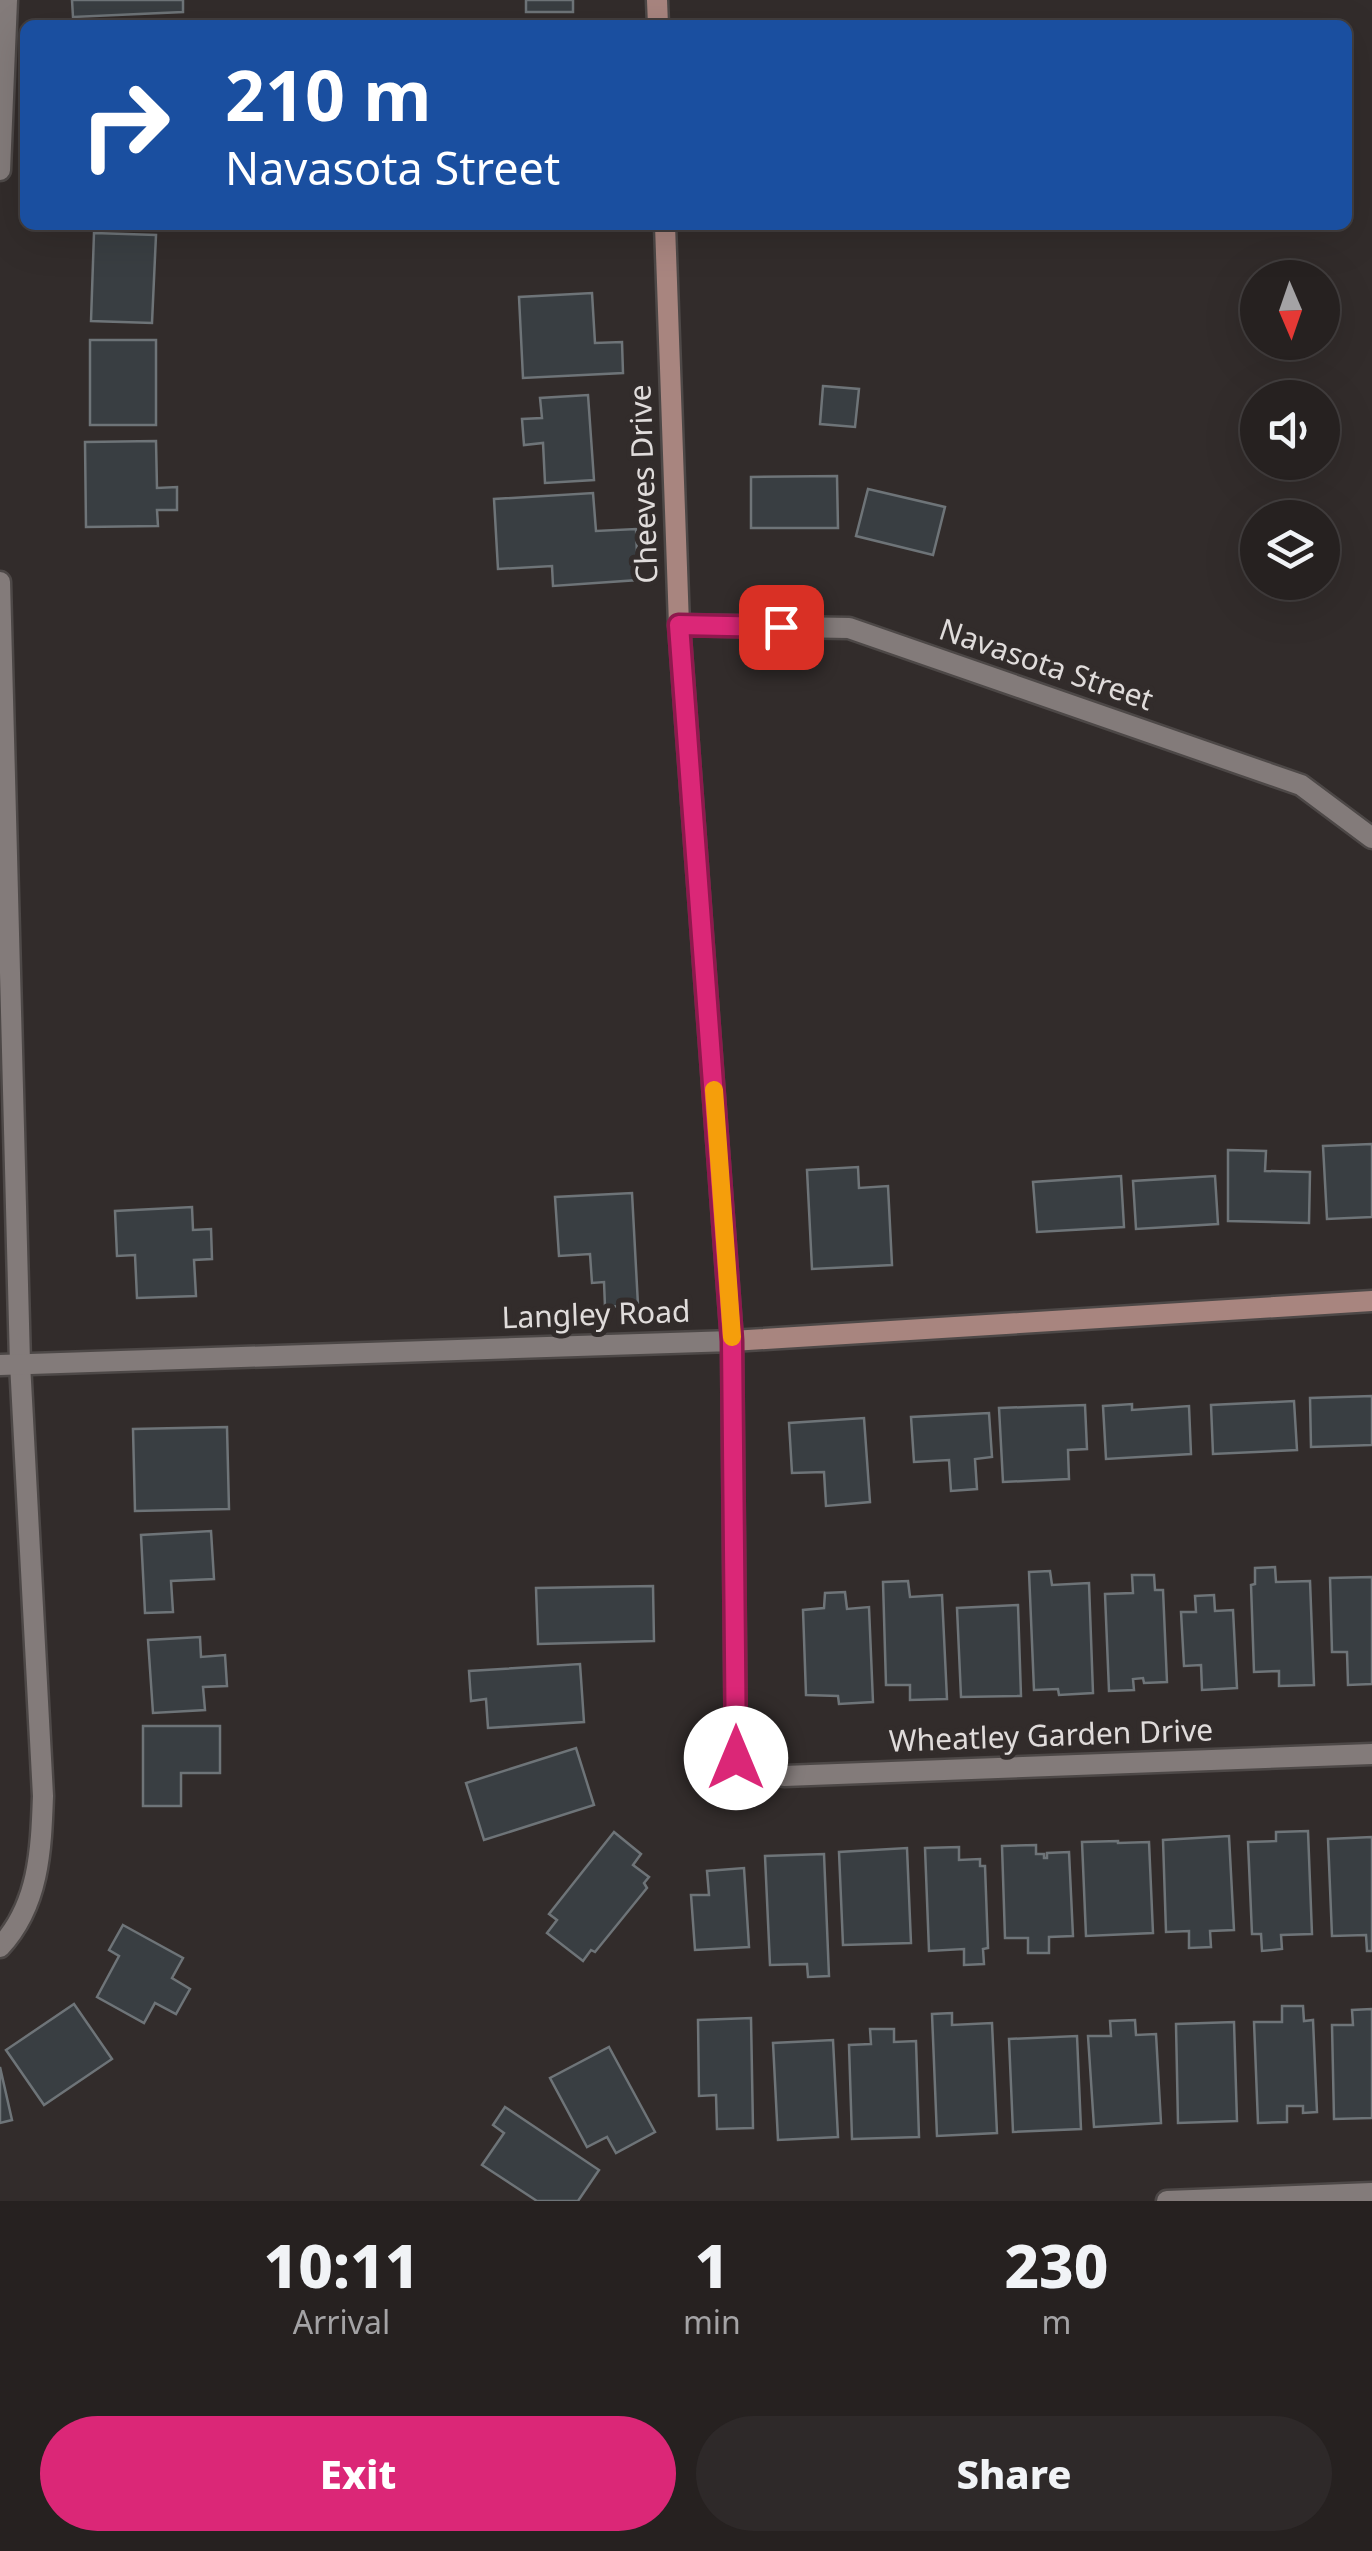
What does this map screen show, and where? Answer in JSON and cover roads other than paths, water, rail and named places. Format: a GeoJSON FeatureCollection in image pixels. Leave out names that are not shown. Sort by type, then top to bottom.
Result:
{"type":"FeatureCollection","features":[{"type":"Feature","properties":{"kind":"street"},"geometry":{"type":"LineString","coordinates":[[0,170],[7,0]]}},
{"type":"Feature","properties":{"kind":"street","name":"Cheeves Drive"},"geometry":{"type":"LineString","coordinates":[[665,230],[679,625],[732,1341],[736,1758]]}},
{"type":"Feature","properties":{"kind":"street"},"geometry":{"type":"LineString","coordinates":[[0,582],[10,1364],[43,1796],[40,1865],[20,1925],[3,1943]]}},
{"type":"Feature","properties":{"kind":"street","name":"Navasota Street"},"geometry":{"type":"LineString","coordinates":[[679,625],[849,628],[1300,785],[1372,838]]}},
{"type":"Feature","properties":{"kind":"street","name":"Langley Road"},"geometry":{"type":"LineString","coordinates":[[10,1364],[732,1341],[1372,1301]]}},
{"type":"Feature","properties":{"kind":"street","name":"Wheatley Garden Drive"},"geometry":{"type":"LineString","coordinates":[[736,1758],[784,1776],[1372,1754]]}},
{"type":"Feature","properties":{"kind":"street"},"geometry":{"type":"LineString","coordinates":[[1167,2201],[1372,2193]]}}]}
